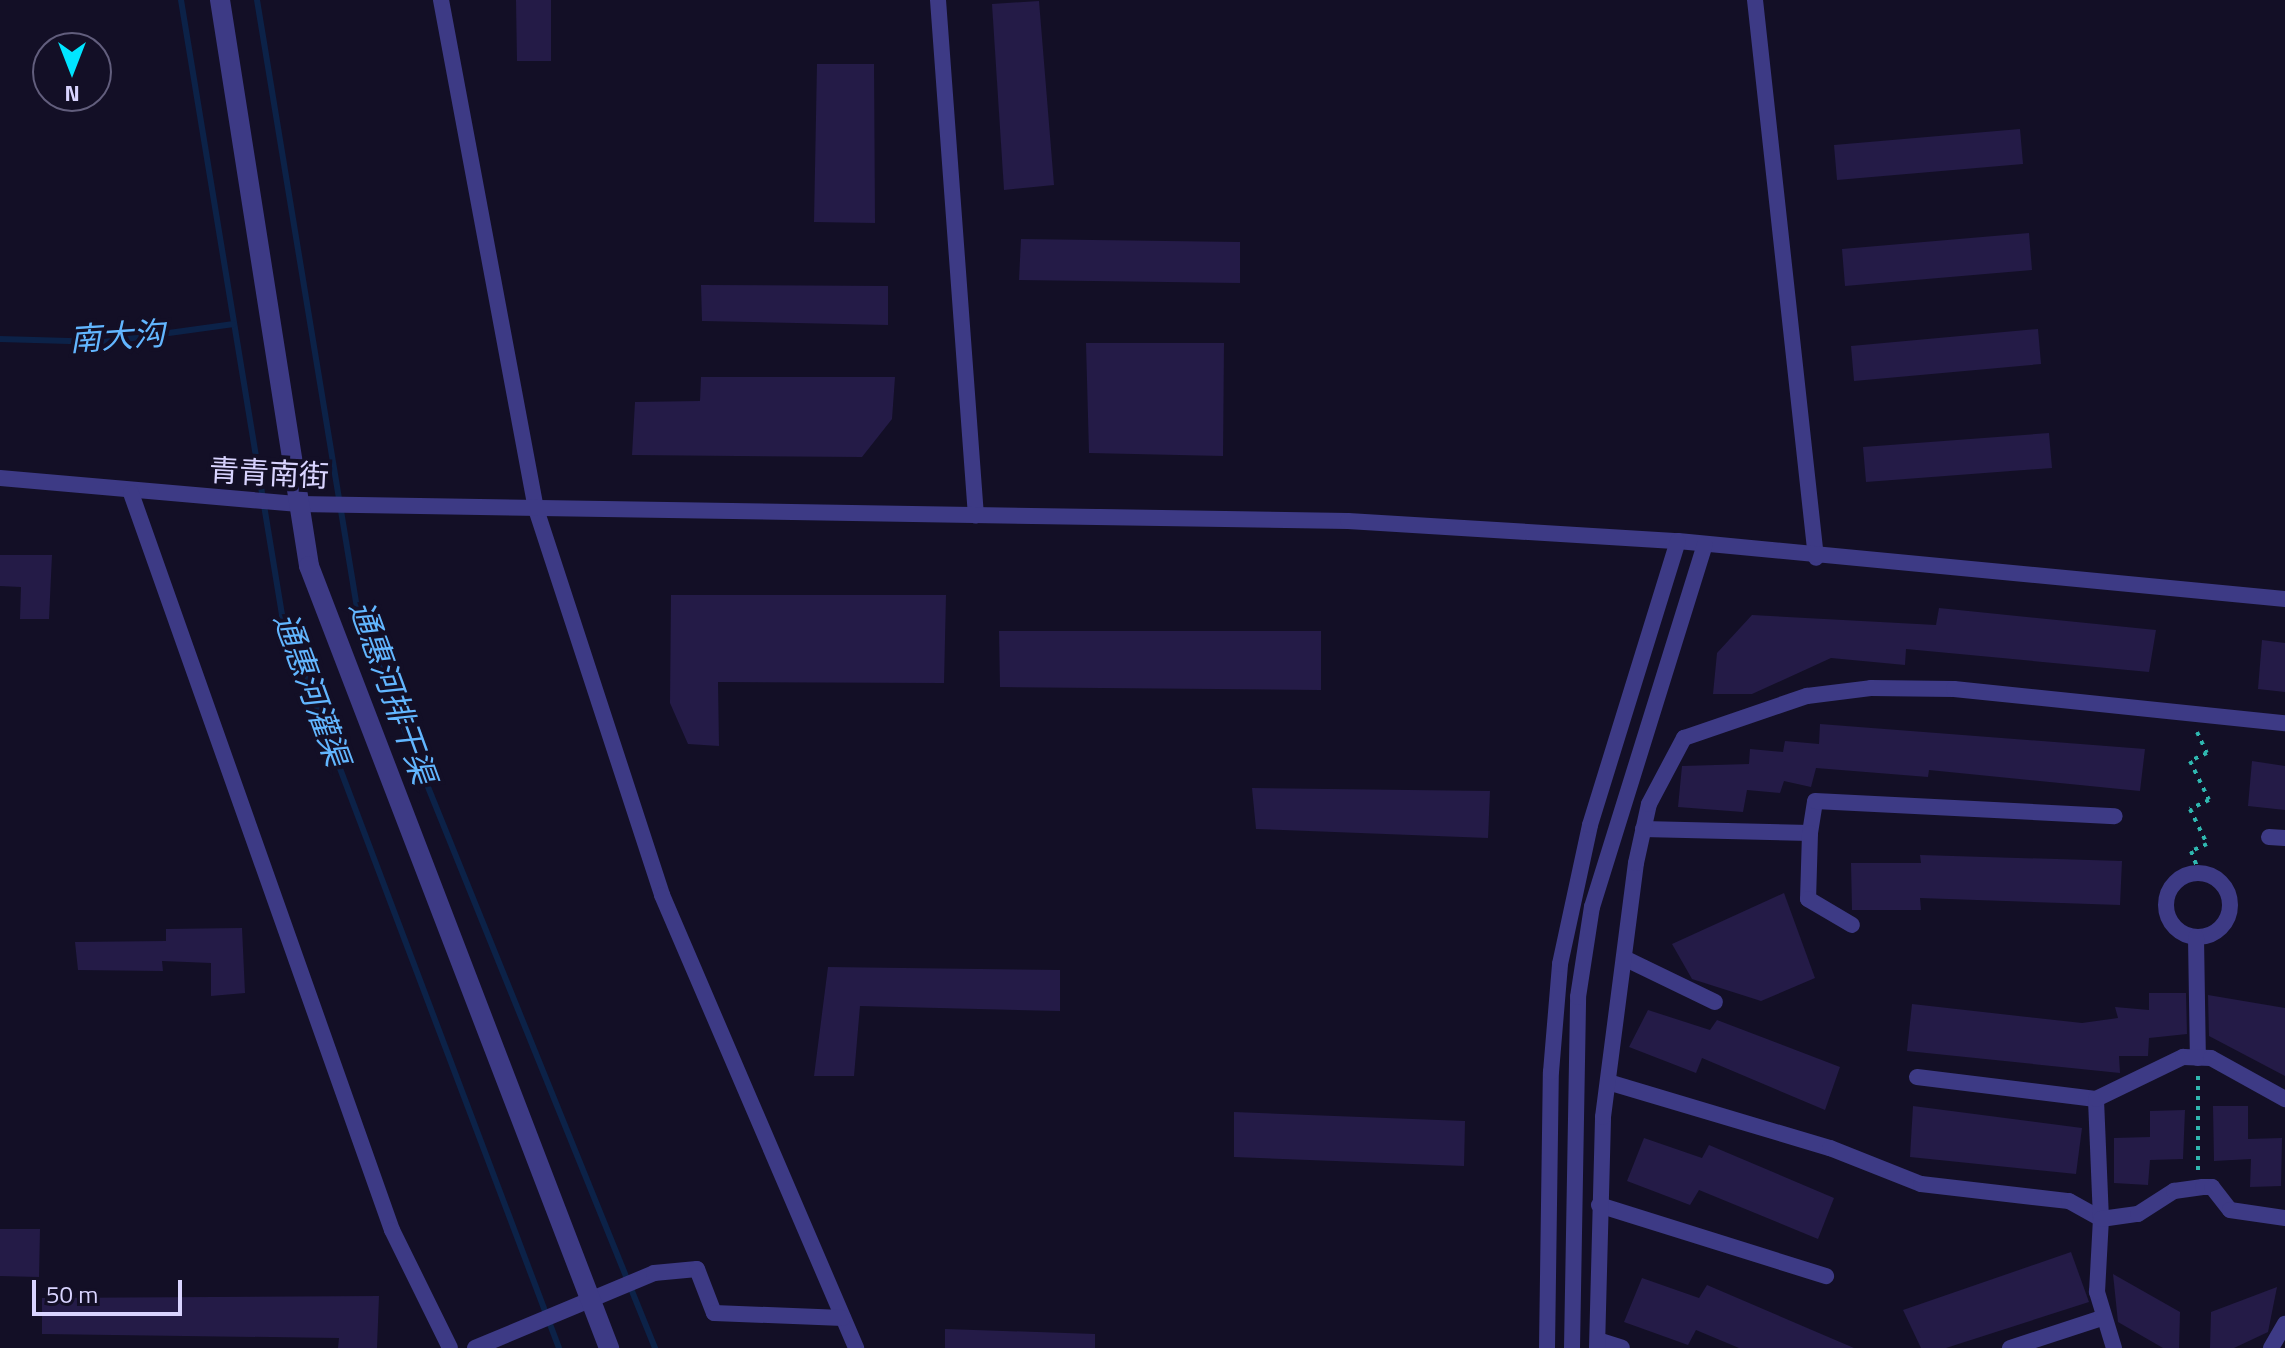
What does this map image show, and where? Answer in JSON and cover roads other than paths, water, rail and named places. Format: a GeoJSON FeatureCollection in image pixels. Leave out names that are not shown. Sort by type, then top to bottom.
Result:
{"type":"FeatureCollection","features":[{"type":"Feature","properties":{"kind":"street"},"geometry":{"type":"LineString","coordinates":[[220,0],[309,566],[609,1348]]}},
{"type":"Feature","properties":{"kind":"street"},"geometry":{"type":"LineString","coordinates":[[441,0],[536,509],[662,895],[856,1348]]}},
{"type":"Feature","properties":{"kind":"street"},"geometry":{"type":"LineString","coordinates":[[938,0],[976,516]]}},
{"type":"Feature","properties":{"kind":"street"},"geometry":{"type":"LineString","coordinates":[[1755,0],[1816,558]]}},
{"type":"Feature","properties":{"kind":"street","name":"青青南街"},"geometry":{"type":"LineString","coordinates":[[0,478],[131,493],[299,504],[1348,521],[1678,541],[1816,558],[2285,599]]}},
{"type":"Feature","properties":{"kind":"street"},"geometry":{"type":"LineString","coordinates":[[131,493],[392,1230],[450,1348]]}},
{"type":"Feature","properties":{"kind":"street"},"geometry":{"type":"LineString","coordinates":[[1547,1348],[1560,964],[1590,825],[1678,541]]}},
{"type":"Feature","properties":{"kind":"street"},"geometry":{"type":"LineString","coordinates":[[1572,1348],[1578,997],[1592,907],[1705,545]]}},
{"type":"Feature","properties":{"kind":"street"},"geometry":{"type":"LineString","coordinates":[[1622,1348],[1598,1344],[1599,1205],[1608,1082],[1643,829],[1668,761],[1684,738],[1807,696],[1954,689],[2285,723]]}},
{"type":"Feature","properties":{"kind":"street"},"geometry":{"type":"LineString","coordinates":[[1852,925],[1808,899],[1810,833],[1815,801],[2115,816]]}},
{"type":"Feature","properties":{"kind":"street"},"geometry":{"type":"LineString","coordinates":[[1643,829],[1810,833]]}},
{"type":"Feature","properties":{"kind":"street"},"geometry":{"type":"LineString","coordinates":[[2200,874],[2223,886],[2230,906],[2215,932],[2196,937],[2171,923],[2166,903],[2175,883],[2200,874]]}},
{"type":"Feature","properties":{"kind":"street"},"geometry":{"type":"LineString","coordinates":[[2196,937],[2198,1058]]}},
{"type":"Feature","properties":{"kind":"street"},"geometry":{"type":"LineString","coordinates":[[1624,958],[1715,1002]]}},
{"type":"Feature","properties":{"kind":"street"},"geometry":{"type":"LineString","coordinates":[[1917,1077],[2096,1099],[2183,1057],[2198,1058],[2285,1099]]}},
{"type":"Feature","properties":{"kind":"street"},"geometry":{"type":"LineString","coordinates":[[1608,1082],[1830,1148],[1921,1184],[2069,1201],[2101,1219],[2138,1214],[2174,1191],[2212,1187],[2230,1210],[2285,1218]]}},
{"type":"Feature","properties":{"kind":"street"},"geometry":{"type":"LineString","coordinates":[[2096,1099],[2101,1219],[2095,1259],[2102,1318],[2114,1348]]}},
{"type":"Feature","properties":{"kind":"street"},"geometry":{"type":"LineString","coordinates":[[1599,1205],[1826,1276]]}},
{"type":"Feature","properties":{"kind":"street"},"geometry":{"type":"LineString","coordinates":[[475,1348],[654,1273],[697,1269],[714,1313],[843,1318]]}},
{"type":"Feature","properties":{"kind":"street"},"geometry":{"type":"LineString","coordinates":[[2010,1348],[2102,1318]]}},
{"type":"Feature","properties":{"kind":"street"},"geometry":{"type":"LineString","coordinates":[[2271,1348],[2285,1326]]}},
{"type":"Feature","properties":{"kind":"waterway","name":"通惠河灌渠"},"geometry":{"type":"LineString","coordinates":[[181,0],[282,615],[559,1348]]}},
{"type":"Feature","properties":{"kind":"waterway","name":"通惠河排干渠"},"geometry":{"type":"LineString","coordinates":[[257,0],[358,614],[655,1348]]}},
{"type":"Feature","properties":{"kind":"waterway","name":"南大沟"},"geometry":{"type":"LineString","coordinates":[[0,339],[104,342],[234,324]]}}]}
